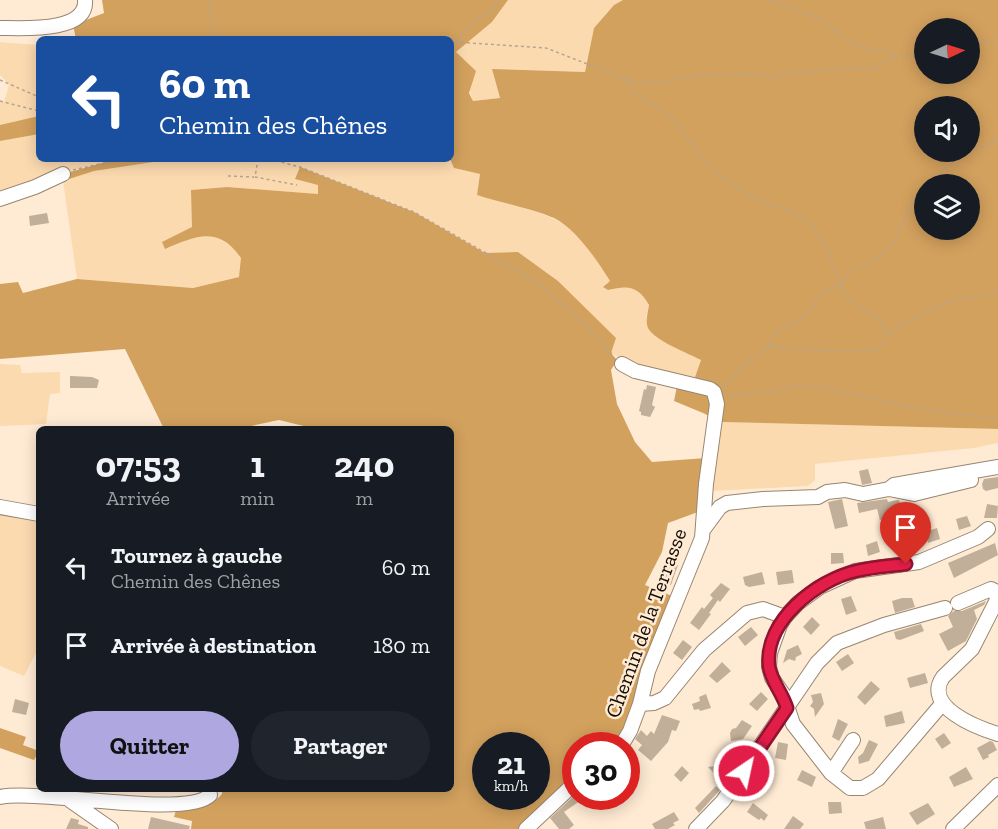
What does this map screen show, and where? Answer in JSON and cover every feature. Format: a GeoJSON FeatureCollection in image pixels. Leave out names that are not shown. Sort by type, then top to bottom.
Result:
{"type":"FeatureCollection","features":[{"type":"Feature","properties":{"kind":"street"},"geometry":{"type":"LineString","coordinates":[[0,28],[44,28],[63,24],[81,14],[85,9],[85,0]]}},
{"type":"Feature","properties":{"kind":"street"},"geometry":{"type":"LineString","coordinates":[[0,199],[63,174]]}},
{"type":"Feature","properties":{"kind":"street"},"geometry":{"type":"LineString","coordinates":[[622,364],[635,371],[710,389],[716,397]]}},
{"type":"Feature","properties":{"kind":"street","name":"Chemin de la Terrasse"},"geometry":{"type":"LineString","coordinates":[[629,732],[640,704],[648,671],[699,546],[703,530],[716,397]]}},
{"type":"Feature","properties":{"kind":"street"},"geometry":{"type":"LineString","coordinates":[[889,489],[894,485],[998,467]]}},
{"type":"Feature","properties":{"kind":"street"},"geometry":{"type":"LineString","coordinates":[[703,530],[720,507],[727,503],[818,497],[828,492],[845,490],[862,494],[889,489],[914,494],[971,480]]}},
{"type":"Feature","properties":{"kind":"street"},"geometry":{"type":"LineString","coordinates":[[0,507],[36,513]]}},
{"type":"Feature","properties":{"kind":"street"},"geometry":{"type":"LineString","coordinates":[[942,704],[878,779],[863,788],[850,788],[831,773],[796,729],[783,694],[772,678],[769,662],[774,641],[785,617],[805,597],[828,583],[855,571],[919,562],[978,537],[988,530]]}},
{"type":"Feature","properties":{"kind":"street"},"geometry":{"type":"LineString","coordinates":[[696,829],[728,794],[820,660],[837,643],[851,636],[951,606],[991,589],[995,591],[998,598],[972,649],[940,681],[940,695],[942,704],[968,723],[998,734]]}},
{"type":"Feature","properties":{"kind":"street"},"geometry":{"type":"LineString","coordinates":[[640,704],[654,703],[665,698],[704,650],[747,613],[767,609],[785,617]]}},
{"type":"Feature","properties":{"kind":"street"},"geometry":{"type":"LineString","coordinates":[[831,773],[853,740]]}},
{"type":"Feature","properties":{"kind":"street"},"geometry":{"type":"LineString","coordinates":[[953,829],[998,785]]}},
{"type":"Feature","properties":{"kind":"street"},"geometry":{"type":"LineString","coordinates":[[0,797],[27,796],[168,804],[205,799],[210,795],[210,792]]}},
{"type":"Feature","properties":{"kind":"street"},"geometry":{"type":"LineString","coordinates":[[526,829],[562,795]]}},
{"type":"Feature","properties":{"kind":"street"},"geometry":{"type":"LineString","coordinates":[[68,799],[111,829]]}},
{"type":"Feature","properties":{"kind":"path"},"geometry":{"type":"LineString","coordinates":[[210,0],[213,33],[211,36]]}},
{"type":"Feature","properties":{"kind":"path"},"geometry":{"type":"LineString","coordinates":[[455,42],[473,23],[490,12],[498,0]]}},
{"type":"Feature","properties":{"kind":"path"},"geometry":{"type":"LineString","coordinates":[[769,0],[819,18],[857,46],[899,55],[914,54]]}},
{"type":"Feature","properties":{"kind":"path"},"geometry":{"type":"LineString","coordinates":[[455,42],[546,48],[626,79],[646,83],[699,75],[757,74],[773,77],[841,68],[874,69],[899,55]]}},
{"type":"Feature","properties":{"kind":"path"},"geometry":{"type":"LineString","coordinates":[[980,42],[998,43]]}},
{"type":"Feature","properties":{"kind":"path"},"geometry":{"type":"LineString","coordinates":[[626,79],[638,97],[661,109],[674,120],[709,168],[758,201],[788,210],[812,224],[824,242],[851,302],[876,316],[888,335]]}},
{"type":"Feature","properties":{"kind":"path"},"geometry":{"type":"LineString","coordinates":[[0,80],[36,96]]}},
{"type":"Feature","properties":{"kind":"path"},"geometry":{"type":"LineString","coordinates":[[0,101],[36,110]]}},
{"type":"Feature","properties":{"kind":"path"},"geometry":{"type":"LineString","coordinates":[[939,174],[965,153],[997,140],[998,135]]}},
{"type":"Feature","properties":{"kind":"path"},"geometry":{"type":"LineString","coordinates":[[63,174],[108,162]]}},
{"type":"Feature","properties":{"kind":"path"},"geometry":{"type":"LineString","coordinates":[[255,177],[258,162]]}},
{"type":"Feature","properties":{"kind":"path"},"geometry":{"type":"LineString","coordinates":[[281,162],[398,205],[537,282],[555,296],[622,364]]}},
{"type":"Feature","properties":{"kind":"path"},"geometry":{"type":"LineString","coordinates":[[228,176],[255,177],[297,185]]}},
{"type":"Feature","properties":{"kind":"path"},"geometry":{"type":"LineString","coordinates":[[716,397],[742,367],[768,347],[776,332],[806,316],[820,294],[828,289],[839,287],[850,272],[876,259],[887,250],[914,198]]}},
{"type":"Feature","properties":{"kind":"path"},"geometry":{"type":"LineString","coordinates":[[768,347],[869,351],[878,349],[888,335],[901,324],[949,301],[998,292]]}},
{"type":"Feature","properties":{"kind":"path"},"geometry":{"type":"LineString","coordinates":[[716,397],[771,392],[795,386],[822,387],[920,410],[998,419]]}},
{"type":"Feature","properties":{"kind":"shaded area"},"geometry":{"type":"Polygon","coordinates":[[[102,0],[508,0],[492,22],[456,52],[476,71],[469,93],[473,101],[500,98],[492,69],[585,72],[594,28],[614,5],[623,0],[998,0],[998,429],[721,422],[674,401],[677,386],[694,380],[701,360],[664,342],[652,333],[647,322],[649,305],[641,294],[632,288],[608,290],[603,287],[610,281],[605,273],[585,246],[562,223],[536,211],[477,195],[480,174],[454,168],[451,162],[454,162],[454,36],[75,36],[73,25],[104,13],[102,0]]]}},
{"type":"Feature","properties":{"kind":"shaded area"},"geometry":{"type":"Polygon","coordinates":[[[508,0],[623,0],[614,5],[594,28],[585,72],[492,69],[500,98],[473,101],[456,52],[492,22],[508,0]]]}},
{"type":"Feature","properties":{"kind":"shaded area"},"geometry":{"type":"Polygon","coordinates":[[[0,42],[36,45],[36,162],[106,162],[0,195],[0,101],[4,102],[9,85],[0,75],[0,42]]]}},
{"type":"Feature","properties":{"kind":"shaded area"},"geometry":{"type":"Polygon","coordinates":[[[36,117],[36,135],[0,141],[0,125],[36,117]]]}},
{"type":"Feature","properties":{"kind":"shaded area"},"geometry":{"type":"Polygon","coordinates":[[[105,162],[153,162],[94,171],[63,181],[63,174],[105,162]]]}},
{"type":"Feature","properties":{"kind":"shaded area"},"geometry":{"type":"Polygon","coordinates":[[[152,162],[451,162],[454,168],[480,174],[477,195],[546,215],[571,230],[593,255],[610,281],[604,286],[608,290],[632,288],[641,294],[649,305],[646,318],[656,336],[701,360],[694,380],[632,365],[611,353],[580,304],[558,281],[518,252],[485,253],[414,212],[390,201],[319,185],[318,194],[227,187],[192,190],[192,227],[166,249],[197,236],[214,236],[233,247],[261,250],[239,277],[193,288],[77,279],[63,181],[94,171],[152,162]]]}},
{"type":"Feature","properties":{"kind":"shaded area"},"geometry":{"type":"Polygon","coordinates":[[[300,167],[414,212],[485,253],[518,252],[558,281],[616,338],[611,353],[617,360],[611,370],[617,404],[635,442],[652,462],[706,458],[698,512],[668,523],[662,552],[645,585],[672,596],[627,726],[623,732],[562,732],[562,790],[550,800],[550,732],[472,732],[472,810],[539,810],[518,829],[191,829],[192,821],[174,817],[177,807],[201,805],[213,801],[222,792],[454,792],[454,426],[304,426],[279,420],[251,426],[163,426],[125,349],[0,359],[0,284],[18,282],[23,293],[77,279],[193,288],[239,277],[241,258],[224,241],[215,237],[197,237],[165,249],[162,242],[192,227],[191,190],[227,187],[318,194],[318,185],[295,179],[300,167]]]}},
{"type":"Feature","properties":{"kind":"shaded area"},"geometry":{"type":"Polygon","coordinates":[[[0,364],[20,365],[22,373],[60,372],[60,393],[50,394],[46,424],[0,426],[0,364]]]}},
{"type":"Feature","properties":{"kind":"shaded area"},"geometry":{"type":"Polygon","coordinates":[[[721,422],[998,429],[998,443],[974,448],[815,464],[815,480],[808,486],[712,491],[721,422]]]}},
{"type":"Feature","properties":{"kind":"shaded area"},"geometry":{"type":"Polygon","coordinates":[[[0,510],[36,518],[36,653],[24,676],[0,666],[0,510]]]}},
{"type":"Feature","properties":{"kind":"shaded area"},"geometry":{"type":"Polygon","coordinates":[[[0,728],[26,737],[23,745],[36,750],[36,756],[34,760],[0,748],[0,728]]]}},
{"type":"Feature","properties":{"kind":"building"},"geometry":{"type":"Polygon","coordinates":[[[47,213],[49,223],[30,226],[29,216],[47,213]]]}},
{"type":"Feature","properties":{"kind":"building"},"geometry":{"type":"Polygon","coordinates":[[[70,376],[92,377],[99,380],[97,388],[70,388],[70,376]]]}},
{"type":"Feature","properties":{"kind":"building"},"geometry":{"type":"Polygon","coordinates":[[[647,385],[656,387],[652,405],[655,407],[650,417],[641,415],[639,411],[647,385]]]}},
{"type":"Feature","properties":{"kind":"building"},"geometry":{"type":"Polygon","coordinates":[[[868,469],[872,483],[862,485],[859,471],[868,469]]]}},
{"type":"Feature","properties":{"kind":"building"},"geometry":{"type":"Polygon","coordinates":[[[998,477],[998,488],[986,491],[983,489],[984,479],[998,477]]]}},
{"type":"Feature","properties":{"kind":"building"},"geometry":{"type":"Polygon","coordinates":[[[842,499],[848,526],[835,529],[828,502],[842,499]]]}},
{"type":"Feature","properties":{"kind":"building"},"geometry":{"type":"Polygon","coordinates":[[[887,499],[888,502],[899,500],[900,504],[903,503],[905,513],[880,520],[877,509],[859,513],[857,503],[887,499]]]}},
{"type":"Feature","properties":{"kind":"building"},"geometry":{"type":"Polygon","coordinates":[[[987,504],[998,506],[997,518],[984,518],[987,504]]]}},
{"type":"Feature","properties":{"kind":"building"},"geometry":{"type":"Polygon","coordinates":[[[967,516],[971,526],[959,530],[956,519],[967,516]]]}},
{"type":"Feature","properties":{"kind":"building"},"geometry":{"type":"Polygon","coordinates":[[[937,528],[940,539],[928,543],[925,532],[937,528]]]}},
{"type":"Feature","properties":{"kind":"building"},"geometry":{"type":"Polygon","coordinates":[[[899,532],[902,539],[907,537],[911,548],[900,554],[893,534],[899,532]]]}},
{"type":"Feature","properties":{"kind":"building"},"geometry":{"type":"Polygon","coordinates":[[[877,541],[880,552],[868,556],[866,545],[877,541]]]}},
{"type":"Feature","properties":{"kind":"building"},"geometry":{"type":"Polygon","coordinates":[[[995,543],[998,555],[954,578],[948,563],[995,543]]]}},
{"type":"Feature","properties":{"kind":"building"},"geometry":{"type":"Polygon","coordinates":[[[831,553],[843,553],[844,563],[831,564],[831,553]]]}},
{"type":"Feature","properties":{"kind":"building"},"geometry":{"type":"Polygon","coordinates":[[[665,560],[678,565],[671,585],[664,583],[666,578],[659,576],[665,560]]]}},
{"type":"Feature","properties":{"kind":"building"},"geometry":{"type":"Polygon","coordinates":[[[792,570],[794,583],[778,585],[776,572],[792,570]]]}},
{"type":"Feature","properties":{"kind":"building"},"geometry":{"type":"Polygon","coordinates":[[[762,572],[765,584],[749,587],[745,585],[743,577],[762,572]]]}},
{"type":"Feature","properties":{"kind":"building"},"geometry":{"type":"Polygon","coordinates":[[[721,583],[730,589],[720,602],[718,600],[699,630],[690,623],[702,607],[704,609],[713,598],[710,595],[721,583]]]}},
{"type":"Feature","properties":{"kind":"building"},"geometry":{"type":"Polygon","coordinates":[[[851,596],[857,611],[846,615],[841,599],[851,596]]]}},
{"type":"Feature","properties":{"kind":"building"},"geometry":{"type":"Polygon","coordinates":[[[912,598],[915,607],[895,613],[892,601],[912,598]]]}},
{"type":"Feature","properties":{"kind":"building"},"geometry":{"type":"Polygon","coordinates":[[[986,601],[984,605],[974,610],[977,619],[966,641],[948,651],[939,634],[953,627],[948,616],[954,611],[962,611],[986,601]]]}},
{"type":"Feature","properties":{"kind":"building"},"geometry":{"type":"Polygon","coordinates":[[[812,617],[820,625],[811,635],[803,627],[812,617]]]}},
{"type":"Feature","properties":{"kind":"building"},"geometry":{"type":"Polygon","coordinates":[[[921,624],[924,631],[900,640],[896,639],[894,632],[921,624]]]}},
{"type":"Feature","properties":{"kind":"building"},"geometry":{"type":"Polygon","coordinates":[[[751,627],[758,635],[745,646],[738,637],[751,627]]]}},
{"type":"Feature","properties":{"kind":"building"},"geometry":{"type":"Polygon","coordinates":[[[683,640],[692,647],[682,660],[673,653],[683,640]]]}},
{"type":"Feature","properties":{"kind":"building"},"geometry":{"type":"Polygon","coordinates":[[[798,645],[802,654],[796,657],[795,661],[789,659],[783,663],[787,650],[798,645]]]}},
{"type":"Feature","properties":{"kind":"building"},"geometry":{"type":"Polygon","coordinates":[[[848,654],[854,663],[842,671],[836,662],[848,654]]]}},
{"type":"Feature","properties":{"kind":"building"},"geometry":{"type":"Polygon","coordinates":[[[722,662],[731,671],[717,683],[709,676],[722,662]]]}},
{"type":"Feature","properties":{"kind":"building"},"geometry":{"type":"Polygon","coordinates":[[[925,673],[928,683],[910,688],[907,678],[925,673]]]}},
{"type":"Feature","properties":{"kind":"building"},"geometry":{"type":"Polygon","coordinates":[[[871,681],[880,689],[865,705],[857,697],[871,681]]]}},
{"type":"Feature","properties":{"kind":"building"},"geometry":{"type":"Polygon","coordinates":[[[761,692],[768,699],[757,711],[749,704],[761,692]]]}},
{"type":"Feature","properties":{"kind":"building"},"geometry":{"type":"Polygon","coordinates":[[[821,693],[824,704],[815,717],[814,709],[810,706],[813,702],[811,695],[821,693]]]}},
{"type":"Feature","properties":{"kind":"building"},"geometry":{"type":"Polygon","coordinates":[[[706,694],[711,708],[694,710],[692,704],[700,701],[699,697],[706,694]]]}},
{"type":"Feature","properties":{"kind":"building"},"geometry":{"type":"Polygon","coordinates":[[[15,699],[29,703],[26,715],[12,712],[15,699]]]}},
{"type":"Feature","properties":{"kind":"building"},"geometry":{"type":"Polygon","coordinates":[[[902,711],[905,723],[886,727],[884,716],[902,711]]]}},
{"type":"Feature","properties":{"kind":"building"},"geometry":{"type":"Polygon","coordinates":[[[662,715],[680,721],[676,731],[672,730],[668,742],[651,761],[640,752],[642,745],[640,732],[641,730],[647,736],[651,731],[654,734],[662,715]]]}},
{"type":"Feature","properties":{"kind":"building"},"geometry":{"type":"Polygon","coordinates":[[[838,719],[848,724],[839,741],[832,737],[838,719]]]}},
{"type":"Feature","properties":{"kind":"building"},"geometry":{"type":"Polygon","coordinates":[[[742,720],[752,726],[743,739],[731,741],[732,729],[736,728],[742,720]]]}},
{"type":"Feature","properties":{"kind":"building"},"geometry":{"type":"Polygon","coordinates":[[[944,733],[951,743],[942,749],[935,739],[944,733]]]}},
{"type":"Feature","properties":{"kind":"building"},"geometry":{"type":"Polygon","coordinates":[[[869,740],[878,744],[869,761],[859,764],[858,757],[863,753],[869,740]]]}},
{"type":"Feature","properties":{"kind":"building"},"geometry":{"type":"Polygon","coordinates":[[[990,741],[997,750],[983,760],[977,748],[990,741]]]}},
{"type":"Feature","properties":{"kind":"building"},"geometry":{"type":"Polygon","coordinates":[[[778,742],[788,744],[786,760],[775,758],[778,742]]]}},
{"type":"Feature","properties":{"kind":"building"},"geometry":{"type":"Polygon","coordinates":[[[721,760],[728,767],[718,777],[708,767],[715,766],[721,760]]]}},
{"type":"Feature","properties":{"kind":"building"},"geometry":{"type":"Polygon","coordinates":[[[682,766],[689,773],[681,782],[674,775],[682,766]]]}},
{"type":"Feature","properties":{"kind":"building"},"geometry":{"type":"Polygon","coordinates":[[[966,767],[973,779],[954,787],[949,777],[966,767]]]}},
{"type":"Feature","properties":{"kind":"building"},"geometry":{"type":"Polygon","coordinates":[[[802,770],[816,777],[812,787],[797,780],[802,770]]]}},
{"type":"Feature","properties":{"kind":"building"},"geometry":{"type":"Polygon","coordinates":[[[716,786],[720,790],[699,813],[695,808],[716,786]]]}},
{"type":"Feature","properties":{"kind":"building"},"geometry":{"type":"Polygon","coordinates":[[[828,802],[841,802],[842,813],[829,814],[828,802]]]}},
{"type":"Feature","properties":{"kind":"building"},"geometry":{"type":"Polygon","coordinates":[[[753,803],[768,815],[764,821],[747,812],[753,803]]]}},
{"type":"Feature","properties":{"kind":"building"},"geometry":{"type":"Polygon","coordinates":[[[928,803],[935,814],[917,825],[909,813],[928,803]]]}},
{"type":"Feature","properties":{"kind":"building"},"geometry":{"type":"Polygon","coordinates":[[[562,807],[562,810],[567,810],[564,812],[574,825],[569,829],[559,829],[550,818],[562,807]]]}},
{"type":"Feature","properties":{"kind":"building"},"geometry":{"type":"Polygon","coordinates":[[[674,812],[679,820],[673,823],[675,825],[668,829],[655,829],[652,824],[674,812]]]}},
{"type":"Feature","properties":{"kind":"building"},"geometry":{"type":"Polygon","coordinates":[[[793,816],[804,824],[800,829],[784,829],[793,816]]]}},
{"type":"Feature","properties":{"kind":"building"},"geometry":{"type":"Polygon","coordinates":[[[151,817],[190,826],[189,829],[148,829],[151,817]]]}},
{"type":"Feature","properties":{"kind":"building"},"geometry":{"type":"Polygon","coordinates":[[[883,817],[886,829],[866,829],[864,822],[883,817]]]}},
{"type":"Feature","properties":{"kind":"building"},"geometry":{"type":"Polygon","coordinates":[[[71,818],[79,820],[78,824],[88,829],[66,829],[71,818]]]}},
{"type":"Feature","properties":{"kind":"route"},"geometry":{"type":"LineString","coordinates":[[744,771],[787,708],[783,694],[775,684],[769,667],[770,653],[785,617],[798,603],[820,586],[855,571],[906,564]]}}]}
